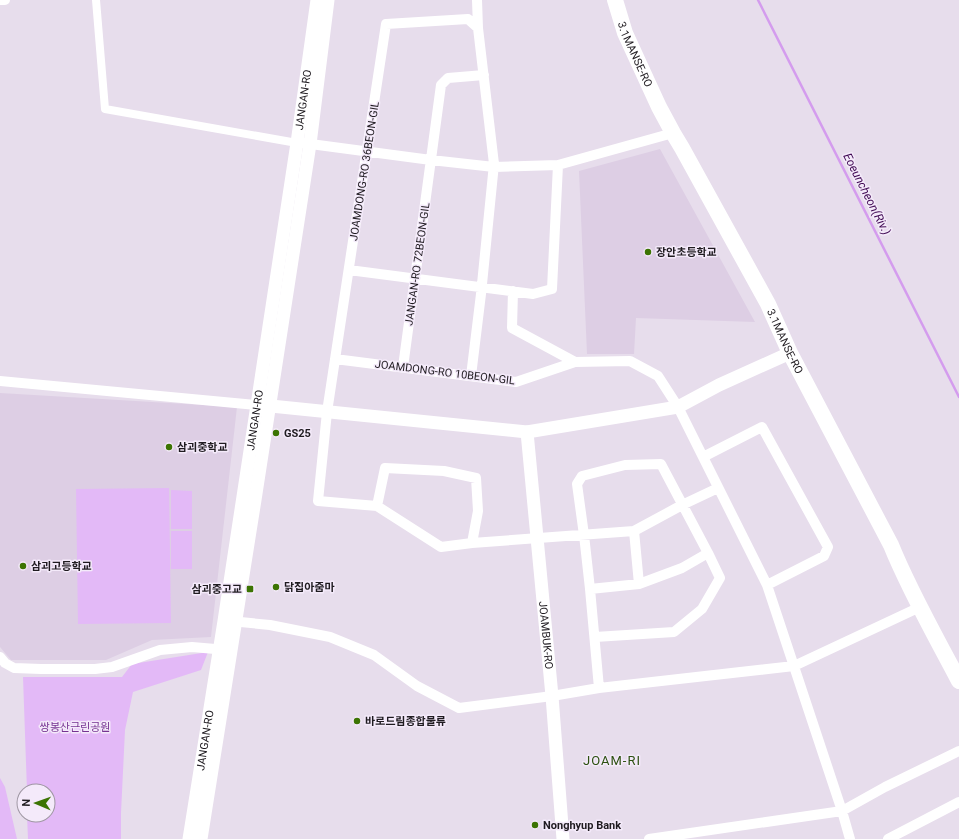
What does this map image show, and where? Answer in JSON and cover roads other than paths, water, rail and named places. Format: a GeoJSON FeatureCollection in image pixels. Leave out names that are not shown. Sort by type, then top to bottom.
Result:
{"type":"FeatureCollection","features":[{"type":"Feature","properties":{"kind":"main road","name":"3.1MANSE-RO"},"geometry":{"type":"LineString","coordinates":[[613,3],[625,32],[673,133],[768,304],[790,352],[891,545],[920,607],[959,681]]}},
{"type":"Feature","properties":{"kind":"street"},"geometry":{"type":"LineString","coordinates":[[0,0],[5,0]]}},
{"type":"Feature","properties":{"kind":"street"},"geometry":{"type":"LineString","coordinates":[[96,0],[105,109],[304,143],[494,167],[558,165],[673,133]]}},
{"type":"Feature","properties":{"kind":"street","name":"JANGAN-RO"},"geometry":{"type":"LineString","coordinates":[[304,143],[317,0]]}},
{"type":"Feature","properties":{"kind":"street","name":"JANGAN-RO"},"geometry":{"type":"LineString","coordinates":[[189,839],[230,621],[304,143],[328,0]]}},
{"type":"Feature","properties":{"kind":"street"},"geometry":{"type":"LineString","coordinates":[[471,376],[482,288],[494,167],[494,156],[478,28],[477,0]]}},
{"type":"Feature","properties":{"kind":"street","name":"JOAMDONG-RO 36BEON-GIL"},"geometry":{"type":"LineString","coordinates":[[377,506],[318,502],[327,412],[386,24],[468,20],[478,28]]}},
{"type":"Feature","properties":{"kind":"street","name":"JANGAN-RO 72BEON-GIL"},"geometry":{"type":"LineString","coordinates":[[403,367],[441,85],[448,78],[484,75]]}},
{"type":"Feature","properties":{"kind":"street"},"geometry":{"type":"LineString","coordinates":[[349,270],[533,294],[552,289],[558,165]]}},
{"type":"Feature","properties":{"kind":"street","name":"JOAMDONG-RO 10BEON-GIL"},"geometry":{"type":"LineString","coordinates":[[514,292],[512,328],[576,362]]}},
{"type":"Feature","properties":{"kind":"street"},"geometry":{"type":"LineString","coordinates":[[0,381],[527,432],[678,407],[719,385],[790,352]]}},
{"type":"Feature","properties":{"kind":"street","name":"JOAMDONG-RO 10BEON-GIL"},"geometry":{"type":"LineString","coordinates":[[335,359],[516,382],[576,362],[630,361],[658,376],[678,407],[767,586],[850,839]]}},
{"type":"Feature","properties":{"kind":"street"},"geometry":{"type":"LineString","coordinates":[[703,456],[762,427],[828,547],[824,556],[767,586]]}},
{"type":"Feature","properties":{"kind":"street","name":"JOAMBUK-RO"},"geometry":{"type":"LineString","coordinates":[[527,432],[552,696],[563,839]]}},
{"type":"Feature","properties":{"kind":"street"},"geometry":{"type":"LineString","coordinates":[[595,637],[674,632],[702,609],[720,578],[708,552],[661,464],[625,465],[582,476],[577,484],[590,589],[599,688]]}},
{"type":"Feature","properties":{"kind":"street"},"geometry":{"type":"LineString","coordinates":[[472,543],[478,511],[476,478],[444,471],[385,468],[377,506],[442,547],[472,543],[634,532],[682,505],[718,488]]}},
{"type":"Feature","properties":{"kind":"street"},"geometry":{"type":"LineString","coordinates":[[634,532],[639,584]]}},
{"type":"Feature","properties":{"kind":"street"},"geometry":{"type":"LineString","coordinates":[[590,589],[639,584],[682,568],[708,552]]}},
{"type":"Feature","properties":{"kind":"street"},"geometry":{"type":"LineString","coordinates":[[230,621],[270,625],[330,637],[374,655],[417,686],[459,708],[552,696],[599,688],[794,666],[920,607]]}},
{"type":"Feature","properties":{"kind":"street"},"geometry":{"type":"LineString","coordinates":[[0,657],[4,664],[14,668],[95,669],[112,667],[160,650],[192,647],[225,650]]}},
{"type":"Feature","properties":{"kind":"street","name":"JANGAN-RO"},"geometry":{"type":"LineString","coordinates":[[201,839],[225,650]]}},
{"type":"Feature","properties":{"kind":"street"},"geometry":{"type":"LineString","coordinates":[[649,839],[842,811],[885,787],[959,751]]}},
{"type":"Feature","properties":{"kind":"street"},"geometry":{"type":"LineString","coordinates":[[892,838],[959,802]]}},
{"type":"Feature","properties":{"kind":"waterway","name":"Eoeuncheon(Riv.)"},"geometry":{"type":"LineString","coordinates":[[758,0],[959,397]]}},
{"type":"Feature","properties":{"kind":"place","name":"장안초등학교"},"geometry":{"type":"Point","coordinates":[648,252]}},
{"type":"Feature","properties":{"kind":"place","name":"GS25"},"geometry":{"type":"Point","coordinates":[276,433]}},
{"type":"Feature","properties":{"kind":"place","name":"삼괴중학교"},"geometry":{"type":"Point","coordinates":[169,447]}},
{"type":"Feature","properties":{"kind":"place","name":"삼괴고등학교"},"geometry":{"type":"Point","coordinates":[23,566]}},
{"type":"Feature","properties":{"kind":"place","name":"닭집아줌마"},"geometry":{"type":"Point","coordinates":[276,587]}},
{"type":"Feature","properties":{"kind":"place","name":"삼괴중고교"},"geometry":{"type":"Point","coordinates":[250,589]}},
{"type":"Feature","properties":{"kind":"place","name":"바로드림종합물류"},"geometry":{"type":"Point","coordinates":[357,721]}},
{"type":"Feature","properties":{"kind":"place","name":"Nonghyup Bank"},"geometry":{"type":"Point","coordinates":[535,825]}},
{"type":"Feature","properties":{"kind":"district","name":"JOAM-RI"},"geometry":{"type":"Point","coordinates":[612,760]}},
{"type":"Feature","properties":{"kind":"park label","name":"쌍봉산근린공원"},"geometry":{"type":"Point","coordinates":[75,727]}}]}
